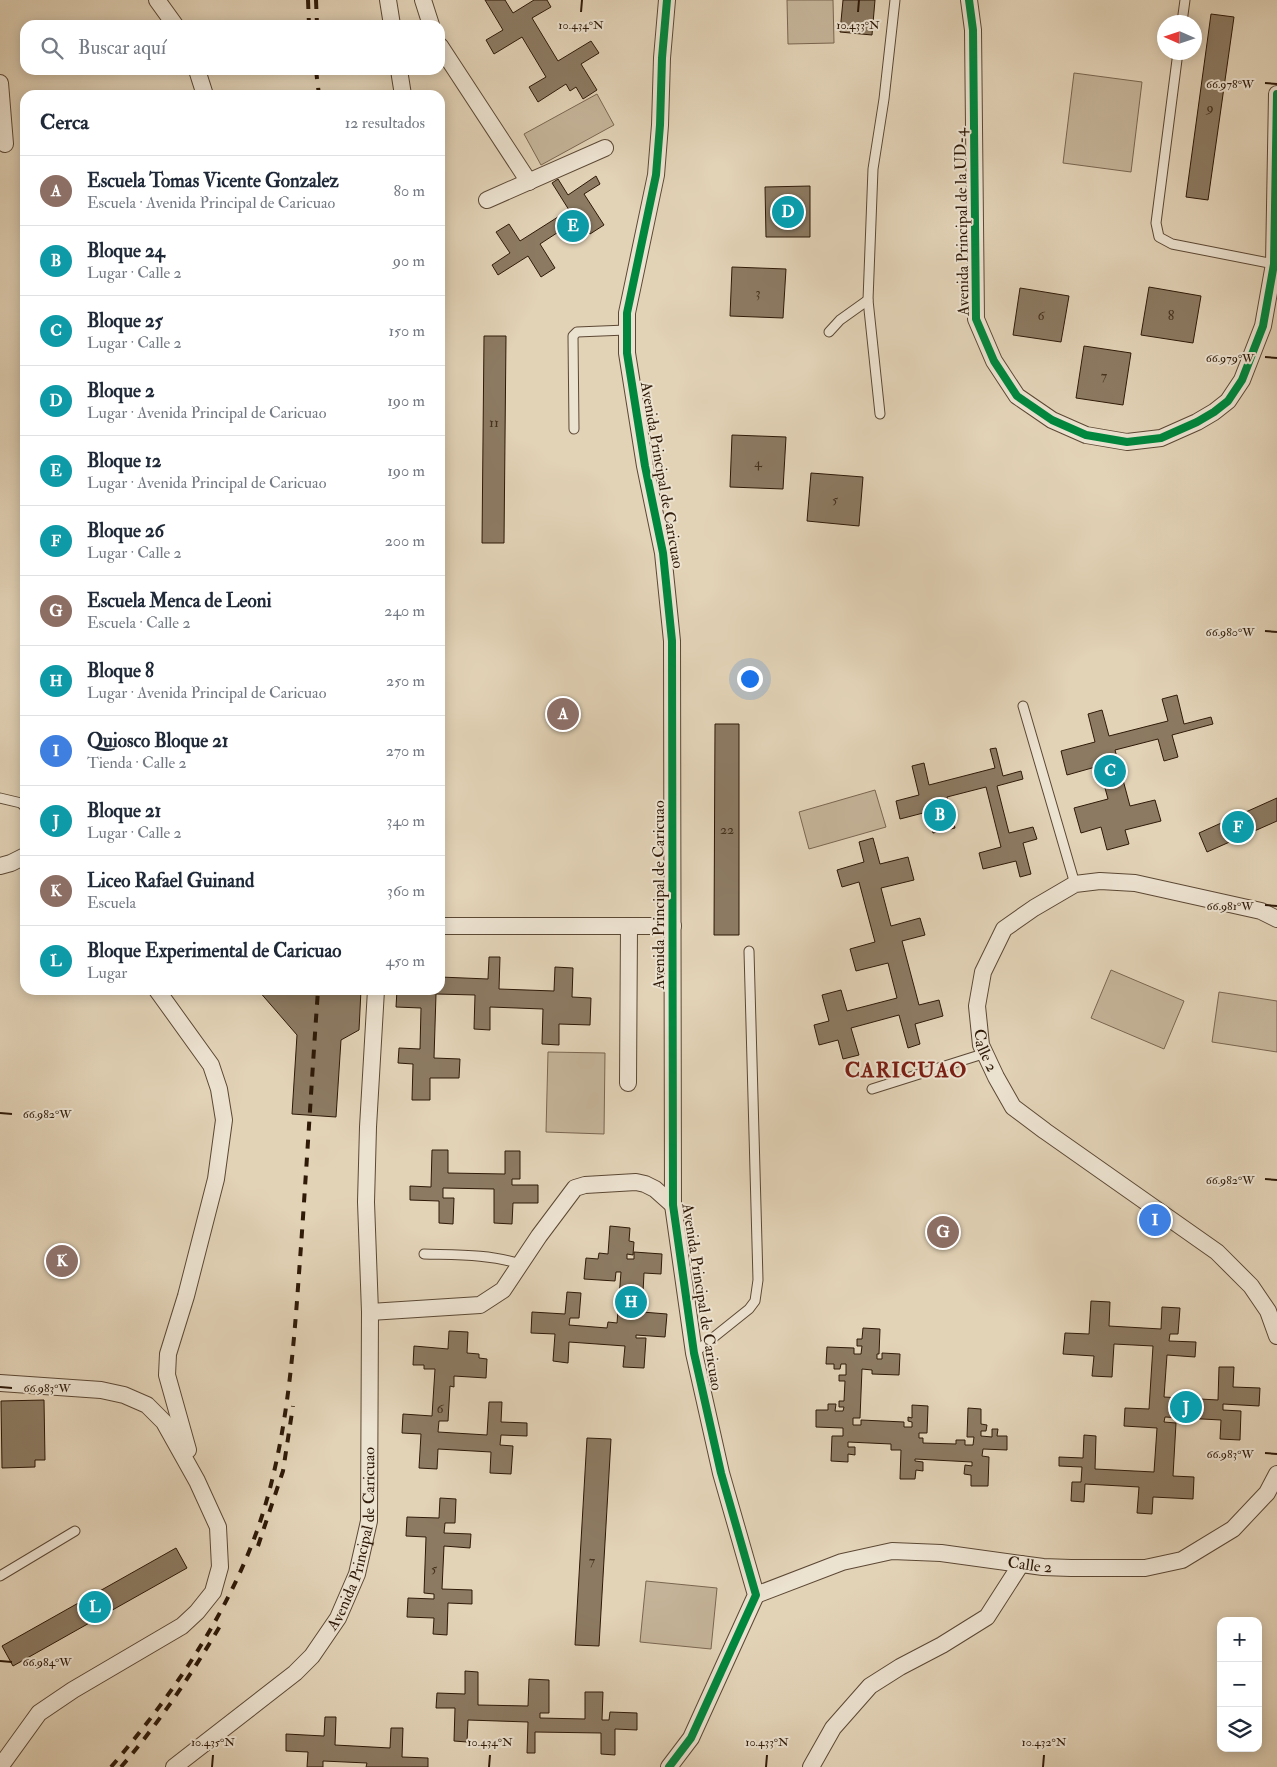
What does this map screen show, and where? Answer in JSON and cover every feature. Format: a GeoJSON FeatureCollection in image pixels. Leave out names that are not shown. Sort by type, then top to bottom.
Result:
{"type":"FeatureCollection","features":[{"type":"Feature","properties":{"kind":"street"},"geometry":{"type":"LineString","coordinates":[[158,0],[172,20]]}},
{"type":"Feature","properties":{"kind":"street"},"geometry":{"type":"LineString","coordinates":[[388,0],[391,20]]}},
{"type":"Feature","properties":{"kind":"street"},"geometry":{"type":"LineString","coordinates":[[422,0],[429,20]]}},
{"type":"Feature","properties":{"kind":"street","name":"Avenida Principal de Caricuao"},"geometry":{"type":"LineString","coordinates":[[667,0],[656,175],[629,303],[626,330],[627,353],[663,553],[672,641],[673,1205],[694,1353],[721,1473],[756,1595]]}},
{"type":"Feature","properties":{"kind":"street","name":"Avenida Principal de la UD-4"},"geometry":{"type":"LineString","coordinates":[[970,0],[973,30],[976,319],[994,361],[1017,396],[1052,420],[1086,435],[1127,442],[1161,438],[1214,412],[1228,401],[1242,380],[1263,326],[1274,264],[1277,94]]}},
{"type":"Feature","properties":{"kind":"street"},"geometry":{"type":"LineString","coordinates":[[445,54],[529,182]]}},
{"type":"Feature","properties":{"kind":"street"},"geometry":{"type":"LineString","coordinates":[[199,75],[203,90]]}},
{"type":"Feature","properties":{"kind":"street"},"geometry":{"type":"LineString","coordinates":[[400,75],[403,90]]}},
{"type":"Feature","properties":{"kind":"street"},"geometry":{"type":"LineString","coordinates":[[0,83],[5,144]]}},
{"type":"Feature","properties":{"kind":"street"},"geometry":{"type":"LineString","coordinates":[[487,200],[605,148]]}},
{"type":"Feature","properties":{"kind":"street"},"geometry":{"type":"LineString","coordinates":[[0,866],[20,858]]}},
{"type":"Feature","properties":{"kind":"street","name":"Calle 2"},"geometry":{"type":"LineString","coordinates":[[1277,919],[1261,911],[1135,883],[1100,881],[1075,884],[1034,908],[1004,929],[983,972],[977,1006],[981,1045],[1013,1107],[1217,1252],[1250,1286],[1268,1311],[1277,1336]]}},
{"type":"Feature","properties":{"kind":"street"},"geometry":{"type":"LineString","coordinates":[[445,926],[673,926]]}},
{"type":"Feature","properties":{"kind":"street"},"geometry":{"type":"LineString","coordinates":[[628,1083],[629,926]]}},
{"type":"Feature","properties":{"kind":"street"},"geometry":{"type":"LineString","coordinates":[[160,995],[210,1065],[220,1089],[224,1120],[216,1179],[186,1296],[168,1354],[167,1375],[197,1481]]}},
{"type":"Feature","properties":{"kind":"street","name":"Avenida Principal de Caricuao"},"geometry":{"type":"LineString","coordinates":[[174,1767],[189,1760],[296,1673],[312,1656],[338,1618],[362,1558],[369,1521],[370,1312],[366,1202],[368,1127],[376,995]]}},
{"type":"Feature","properties":{"kind":"street"},"geometry":{"type":"LineString","coordinates":[[370,1312],[480,1305],[504,1290],[520,1264],[575,1188],[584,1185],[636,1182],[646,1184],[655,1189],[673,1205]]}},
{"type":"Feature","properties":{"kind":"street"},"geometry":{"type":"LineString","coordinates":[[0,1384],[101,1390],[124,1395],[147,1404],[164,1422],[197,1481],[218,1528],[220,1567],[213,1592],[197,1612],[182,1626],[73,1690],[39,1714],[0,1767]]}},
{"type":"Feature","properties":{"kind":"street","name":"Calle 2"},"geometry":{"type":"LineString","coordinates":[[756,1595],[842,1562],[892,1551],[941,1553],[1043,1567],[1145,1568],[1182,1560],[1232,1529],[1267,1493],[1277,1474]]}},
{"type":"Feature","properties":{"kind":"street"},"geometry":{"type":"LineString","coordinates":[[811,1767],[834,1728],[870,1686],[900,1666],[942,1645],[987,1617],[1021,1564]]}},
{"type":"Feature","properties":{"kind":"street"},"geometry":{"type":"LineString","coordinates":[[669,1767],[691,1738],[756,1595]]}},
{"type":"Feature","properties":{"kind":"lane"},"geometry":{"type":"LineString","coordinates":[[880,414],[868,300],[873,169],[896,0]]}},
{"type":"Feature","properties":{"kind":"lane"},"geometry":{"type":"LineString","coordinates":[[1183,15],[1185,0]]}},
{"type":"Feature","properties":{"kind":"lane"},"geometry":{"type":"LineString","coordinates":[[1177,60],[1156,223],[1159,237],[1172,244],[1274,264]]}},
{"type":"Feature","properties":{"kind":"lane"},"geometry":{"type":"LineString","coordinates":[[829,332],[840,320],[868,300]]}},
{"type":"Feature","properties":{"kind":"lane"},"geometry":{"type":"LineString","coordinates":[[574,429],[573,336],[578,332],[626,330]]}},
{"type":"Feature","properties":{"kind":"lane"},"geometry":{"type":"LineString","coordinates":[[1023,706],[1075,884]]}},
{"type":"Feature","properties":{"kind":"lane"},"geometry":{"type":"LineString","coordinates":[[0,798],[20,803]]}},
{"type":"Feature","properties":{"kind":"lane"},"geometry":{"type":"LineString","coordinates":[[694,1353],[749,1309],[755,1300],[758,1280],[749,951]]}},
{"type":"Feature","properties":{"kind":"lane"},"geometry":{"type":"LineString","coordinates":[[872,1089],[986,1053]]}},
{"type":"Feature","properties":{"kind":"lane"},"geometry":{"type":"LineString","coordinates":[[424,1254],[480,1256],[508,1260],[520,1264]]}},
{"type":"Feature","properties":{"kind":"lane"},"geometry":{"type":"LineString","coordinates":[[0,1576],[75,1531]]}},
{"type":"Feature","properties":{"kind":"shaded area"},"geometry":{"type":"Polygon","coordinates":[[[787,0],[833,0],[834,43],[788,44],[787,0]]]}},
{"type":"Feature","properties":{"kind":"shaded area"},"geometry":{"type":"Polygon","coordinates":[[[1074,73],[1142,82],[1131,172],[1063,163],[1074,73]]]}},
{"type":"Feature","properties":{"kind":"shaded area"},"geometry":{"type":"Polygon","coordinates":[[[597,94],[614,125],[541,165],[524,134],[597,94]]]}},
{"type":"Feature","properties":{"kind":"shaded area"},"geometry":{"type":"Polygon","coordinates":[[[875,790],[886,827],[809,849],[799,812],[875,790]]]}},
{"type":"Feature","properties":{"kind":"shaded area"},"geometry":{"type":"Polygon","coordinates":[[[1111,970],[1184,1001],[1164,1049],[1091,1018],[1111,970]]]}},
{"type":"Feature","properties":{"kind":"shaded area"},"geometry":{"type":"Polygon","coordinates":[[[1219,992],[1277,1001],[1277,1052],[1212,1042],[1219,992]]]}},
{"type":"Feature","properties":{"kind":"shaded area"},"geometry":{"type":"Polygon","coordinates":[[[548,1052],[605,1053],[604,1134],[546,1132],[548,1052]]]}},
{"type":"Feature","properties":{"kind":"shaded area"},"geometry":{"type":"Polygon","coordinates":[[[646,1581],[717,1588],[711,1649],[640,1642],[646,1581]]]}},
{"type":"Feature","properties":{"kind":"building"},"geometry":{"type":"Polygon","coordinates":[[[485,0],[505,0],[513,13],[534,0],[547,0],[551,7],[532,18],[558,61],[591,41],[599,53],[581,64],[597,90],[583,99],[576,87],[570,91],[566,84],[538,102],[529,87],[546,77],[522,37],[494,54],[486,40],[503,30],[485,0]]]}},
{"type":"Feature","properties":{"kind":"building"},"geometry":{"type":"Polygon","coordinates":[[[843,0],[875,0],[872,35],[840,32],[843,0]]]}},
{"type":"Feature","properties":{"kind":"building"},"geometry":{"type":"Polygon","coordinates":[[[1211,14],[1234,17],[1208,200],[1186,197],[1211,14]]]}},
{"type":"Feature","properties":{"kind":"building"},"geometry":{"type":"Polygon","coordinates":[[[596,176],[600,184],[584,194],[604,225],[590,234],[587,230],[581,234],[577,227],[566,234],[563,229],[540,244],[555,268],[541,277],[528,256],[498,275],[492,265],[510,253],[496,232],[509,224],[520,241],[569,210],[552,183],[558,179],[568,195],[596,176]]]}},
{"type":"Feature","properties":{"kind":"building"},"geometry":{"type":"Polygon","coordinates":[[[810,186],[810,237],[766,237],[765,187],[810,186]]]}},
{"type":"Feature","properties":{"kind":"building"},"geometry":{"type":"Polygon","coordinates":[[[732,267],[786,269],[783,318],[730,316],[732,267]]]}},
{"type":"Feature","properties":{"kind":"building"},"geometry":{"type":"Polygon","coordinates":[[[1149,287],[1201,296],[1193,343],[1141,335],[1149,287]]]}},
{"type":"Feature","properties":{"kind":"building"},"geometry":{"type":"Polygon","coordinates":[[[1020,288],[1069,296],[1061,342],[1013,335],[1020,288]]]}},
{"type":"Feature","properties":{"kind":"building"},"geometry":{"type":"Polygon","coordinates":[[[484,336],[506,336],[504,543],[482,543],[484,336]]]}},
{"type":"Feature","properties":{"kind":"building"},"geometry":{"type":"Polygon","coordinates":[[[1084,346],[1131,353],[1123,405],[1076,398],[1084,346]]]}},
{"type":"Feature","properties":{"kind":"building"},"geometry":{"type":"Polygon","coordinates":[[[732,435],[786,437],[783,489],[730,487],[732,435]]]}},
{"type":"Feature","properties":{"kind":"building"},"geometry":{"type":"Polygon","coordinates":[[[811,473],[863,477],[859,526],[807,521],[811,473]]]}},
{"type":"Feature","properties":{"kind":"building"},"geometry":{"type":"Polygon","coordinates":[[[1177,695],[1184,724],[1211,717],[1213,724],[1172,735],[1178,757],[1164,761],[1158,739],[1115,750],[1130,806],[1155,800],[1161,821],[1125,830],[1129,844],[1107,850],[1101,827],[1081,833],[1074,808],[1108,799],[1099,766],[1067,775],[1061,751],[1095,742],[1088,714],[1102,710],[1109,736],[1168,721],[1162,699],[1177,695]]]}},
{"type":"Feature","properties":{"kind":"building"},"geometry":{"type":"Polygon","coordinates":[[[715,724],[739,724],[739,935],[714,935],[715,724]]]}},
{"type":"Feature","properties":{"kind":"building"},"geometry":{"type":"Polygon","coordinates":[[[996,748],[1003,776],[1021,771],[1023,779],[997,786],[1009,833],[1033,827],[1037,839],[1023,843],[1031,874],[1020,877],[1016,861],[983,869],[979,853],[1001,847],[986,787],[947,797],[955,828],[933,833],[927,812],[900,819],[896,801],[919,795],[912,766],[924,763],[929,785],[995,768],[990,749],[996,748]]]}},
{"type":"Feature","properties":{"kind":"building"},"geometry":{"type":"Polygon","coordinates":[[[1277,798],[1277,821],[1207,852],[1199,833],[1277,798]]]}},
{"type":"Feature","properties":{"kind":"building"},"geometry":{"type":"Polygon","coordinates":[[[873,838],[880,864],[908,857],[914,880],[881,888],[891,926],[920,918],[925,935],[902,941],[919,1005],[939,1000],[943,1016],[915,1024],[920,1044],[908,1048],[899,1015],[851,1028],[859,1055],[843,1059],[838,1040],[819,1045],[814,1025],[829,1021],[822,995],[841,990],[847,1011],[897,998],[888,963],[856,971],[850,949],[875,942],[859,882],[842,887],[837,870],[864,862],[859,842],[873,838]]]}},
{"type":"Feature","properties":{"kind":"building"},"geometry":{"type":"Polygon","coordinates":[[[489,957],[500,957],[499,989],[554,991],[555,967],[573,968],[572,997],[591,998],[590,1025],[559,1024],[559,1045],[542,1044],[543,1009],[490,1007],[490,1030],[474,1029],[475,995],[445,994],[445,977],[488,979],[489,957]]]}},
{"type":"Feature","properties":{"kind":"building"},"geometry":{"type":"Polygon","coordinates":[[[262,995],[361,995],[359,1030],[341,1040],[336,1117],[292,1114],[297,1035],[262,995]]]}},
{"type":"Feature","properties":{"kind":"building"},"geometry":{"type":"Polygon","coordinates":[[[397,995],[436,995],[434,1058],[460,1059],[459,1078],[430,1078],[430,1100],[412,1100],[413,1064],[398,1063],[399,1048],[420,1049],[421,1008],[396,1007],[397,995]]]}},
{"type":"Feature","properties":{"kind":"building"},"geometry":{"type":"Polygon","coordinates":[[[432,1150],[448,1150],[448,1173],[505,1174],[505,1151],[520,1151],[520,1179],[512,1179],[512,1185],[538,1185],[538,1203],[513,1203],[512,1224],[494,1223],[494,1189],[443,1188],[443,1198],[454,1198],[453,1224],[439,1223],[439,1201],[410,1200],[410,1186],[431,1187],[432,1150]]]}},
{"type":"Feature","properties":{"kind":"building"},"geometry":{"type":"Polygon","coordinates":[[[1151,1213],[1163,1221],[1159,1227],[1148,1218],[1151,1213]]]}},
{"type":"Feature","properties":{"kind":"building"},"geometry":{"type":"Polygon","coordinates":[[[610,1226],[630,1228],[629,1241],[634,1242],[633,1255],[627,1254],[627,1259],[634,1259],[634,1252],[662,1254],[661,1274],[644,1273],[642,1312],[667,1314],[665,1337],[636,1335],[636,1338],[646,1338],[644,1368],[623,1367],[625,1346],[569,1342],[568,1363],[553,1361],[555,1334],[531,1333],[532,1312],[565,1314],[567,1292],[581,1293],[579,1318],[570,1318],[569,1325],[607,1328],[608,1322],[617,1323],[621,1272],[616,1272],[615,1281],[584,1279],[586,1258],[598,1259],[599,1253],[608,1254],[610,1226]]]}},
{"type":"Feature","properties":{"kind":"building"},"geometry":{"type":"Polygon","coordinates":[[[1091,1301],[1110,1302],[1109,1326],[1161,1329],[1162,1307],[1180,1308],[1178,1334],[1170,1334],[1169,1341],[1196,1342],[1195,1357],[1167,1355],[1164,1397],[1218,1400],[1219,1367],[1234,1367],[1233,1387],[1260,1388],[1259,1406],[1223,1404],[1223,1410],[1241,1411],[1240,1440],[1220,1439],[1221,1420],[1165,1417],[1164,1422],[1176,1423],[1173,1476],[1194,1477],[1193,1499],[1153,1497],[1152,1514],[1137,1513],[1139,1487],[1085,1484],[1084,1502],[1071,1501],[1072,1482],[1081,1482],[1082,1467],[1059,1466],[1059,1457],[1083,1458],[1084,1435],[1096,1436],[1095,1469],[1154,1472],[1157,1428],[1124,1426],[1125,1408],[1149,1409],[1153,1346],[1114,1344],[1112,1377],[1092,1376],[1094,1356],[1063,1354],[1065,1333],[1089,1334],[1091,1301]]]}},
{"type":"Feature","properties":{"kind":"building"},"geometry":{"type":"Polygon","coordinates":[[[863,1328],[880,1329],[877,1359],[882,1359],[882,1353],[900,1354],[899,1375],[872,1374],[872,1370],[862,1369],[860,1418],[853,1418],[853,1425],[861,1425],[861,1420],[904,1422],[904,1427],[912,1427],[912,1422],[908,1421],[908,1417],[912,1418],[912,1405],[928,1406],[927,1433],[919,1433],[919,1438],[923,1438],[923,1443],[956,1444],[956,1440],[965,1440],[965,1445],[973,1445],[974,1437],[967,1437],[968,1408],[981,1409],[981,1424],[987,1425],[986,1431],[981,1431],[981,1436],[992,1437],[992,1429],[998,1429],[997,1436],[1007,1436],[1007,1450],[983,1449],[982,1456],[989,1457],[988,1486],[971,1486],[971,1475],[964,1474],[965,1465],[972,1466],[972,1462],[915,1459],[915,1461],[923,1462],[923,1471],[916,1470],[915,1479],[900,1479],[901,1450],[891,1450],[891,1444],[848,1442],[848,1447],[855,1447],[855,1455],[848,1454],[848,1462],[831,1461],[832,1436],[843,1436],[843,1428],[816,1427],[816,1410],[828,1410],[828,1404],[836,1404],[835,1411],[843,1411],[844,1407],[839,1407],[839,1401],[844,1401],[845,1381],[839,1381],[839,1375],[846,1375],[846,1364],[841,1364],[840,1369],[834,1369],[834,1364],[826,1364],[827,1347],[854,1348],[854,1354],[861,1354],[862,1346],[857,1346],[857,1339],[862,1339],[863,1328]]]}},
{"type":"Feature","properties":{"kind":"building"},"geometry":{"type":"Polygon","coordinates":[[[449,1331],[468,1332],[467,1353],[479,1354],[479,1358],[487,1359],[486,1378],[454,1376],[454,1387],[450,1386],[448,1421],[439,1421],[438,1432],[487,1435],[489,1402],[502,1402],[501,1422],[527,1423],[527,1436],[501,1435],[500,1445],[513,1446],[511,1474],[490,1473],[491,1452],[438,1449],[437,1469],[419,1468],[421,1434],[402,1433],[403,1414],[432,1416],[435,1369],[424,1369],[424,1365],[413,1365],[414,1346],[448,1349],[449,1331]]]}},
{"type":"Feature","properties":{"kind":"building"},"geometry":{"type":"Polygon","coordinates":[[[44,1400],[45,1460],[35,1460],[35,1467],[2,1468],[1,1401],[44,1400]]]}},
{"type":"Feature","properties":{"kind":"building"},"geometry":{"type":"Polygon","coordinates":[[[587,1438],[611,1439],[599,1646],[575,1645],[587,1438]]]}},
{"type":"Feature","properties":{"kind":"building"},"geometry":{"type":"Polygon","coordinates":[[[440,1498],[456,1499],[455,1523],[445,1523],[444,1533],[471,1534],[470,1548],[444,1546],[442,1589],[472,1590],[472,1604],[448,1603],[447,1635],[433,1634],[434,1618],[407,1617],[408,1598],[434,1599],[434,1594],[424,1593],[426,1537],[406,1536],[407,1517],[439,1518],[440,1498]]]}},
{"type":"Feature","properties":{"kind":"building"},"geometry":{"type":"Polygon","coordinates":[[[176,1548],[187,1568],[13,1666],[2,1646],[176,1548]]]}},
{"type":"Feature","properties":{"kind":"building"},"geometry":{"type":"Polygon","coordinates":[[[465,1671],[478,1672],[478,1705],[528,1706],[529,1679],[549,1680],[549,1713],[540,1713],[540,1718],[585,1719],[585,1692],[603,1692],[602,1720],[609,1720],[610,1712],[637,1713],[637,1730],[615,1729],[615,1755],[601,1754],[601,1733],[535,1732],[535,1753],[527,1753],[528,1722],[468,1720],[467,1742],[454,1741],[455,1708],[436,1708],[437,1693],[465,1694],[465,1671]]]}},
{"type":"Feature","properties":{"kind":"building"},"geometry":{"type":"Polygon","coordinates":[[[325,1717],[336,1717],[335,1745],[390,1748],[391,1728],[403,1728],[402,1757],[428,1758],[428,1767],[366,1767],[367,1763],[323,1761],[323,1767],[307,1767],[308,1752],[286,1751],[286,1734],[324,1736],[325,1717]]]}},
{"type":"Feature","properties":{"kind":"railway"},"geometry":{"type":"LineString","coordinates":[[308,0],[309,20]]}},
{"type":"Feature","properties":{"kind":"railway"},"geometry":{"type":"LineString","coordinates":[[316,0],[317,20]]}},
{"type":"Feature","properties":{"kind":"railway"},"geometry":{"type":"LineString","coordinates":[[317,75],[318,90]]}},
{"type":"Feature","properties":{"kind":"railway"},"geometry":{"type":"LineString","coordinates":[[111,1767],[176,1684],[214,1624],[245,1561],[258,1528],[268,1494],[283,1424],[292,1353],[318,995]]}},
{"type":"Feature","properties":{"kind":"railway"},"geometry":{"type":"LineString","coordinates":[[258,1546],[283,1471],[293,1406]]}},
{"type":"Feature","properties":{"kind":"railway"},"geometry":{"type":"LineString","coordinates":[[121,1767],[175,1696],[223,1621]]}},
{"type":"Feature","properties":{"kind":"cycle path"},"geometry":{"type":"LineString","coordinates":[[667,0],[656,175],[627,313],[627,353],[645,466],[663,553],[672,641],[673,1205],[694,1353],[721,1473],[756,1595],[691,1738],[669,1767]]}},
{"type":"Feature","properties":{"kind":"cycle path"},"geometry":{"type":"LineString","coordinates":[[969,0],[973,30],[976,319],[994,361],[1017,396],[1052,420],[1086,435],[1127,442],[1161,438],[1214,412],[1228,401],[1242,380],[1263,326],[1274,264],[1277,94]]}},
{"type":"Feature","properties":{"kind":"place","name":"Bloque 2"},"geometry":{"type":"Point","coordinates":[788,212]}},
{"type":"Feature","properties":{"kind":"place","name":"Bloque 12"},"geometry":{"type":"Point","coordinates":[573,226]}},
{"type":"Feature","properties":{"kind":"place","name":"Escuela Tomas Vicente Gonzalez"},"geometry":{"type":"Point","coordinates":[563,714]}},
{"type":"Feature","properties":{"kind":"place","name":"Bloque 25"},"geometry":{"type":"Point","coordinates":[1110,771]}},
{"type":"Feature","properties":{"kind":"place","name":"Bloque 24"},"geometry":{"type":"Point","coordinates":[940,815]}},
{"type":"Feature","properties":{"kind":"place","name":"Bloque 26"},"geometry":{"type":"Point","coordinates":[1238,827]}},
{"type":"Feature","properties":{"kind":"place","name":"Quiosco Bloque 21"},"geometry":{"type":"Point","coordinates":[1155,1220]}},
{"type":"Feature","properties":{"kind":"place","name":"Escuela Menca de Leoni"},"geometry":{"type":"Point","coordinates":[943,1232]}},
{"type":"Feature","properties":{"kind":"place","name":"Liceo Rafael Guinand"},"geometry":{"type":"Point","coordinates":[62,1261]}},
{"type":"Feature","properties":{"kind":"place","name":"Bloque 8"},"geometry":{"type":"Point","coordinates":[631,1302]}},
{"type":"Feature","properties":{"kind":"place","name":"Bloque 21"},"geometry":{"type":"Point","coordinates":[1186,1407]}},
{"type":"Feature","properties":{"kind":"place","name":"Bloque Experimental de Caricuao"},"geometry":{"type":"Point","coordinates":[95,1607]}},
{"type":"Feature","properties":{"kind":"district","name":"CARICUAO"},"geometry":{"type":"Point","coordinates":[906,1070]}}]}
